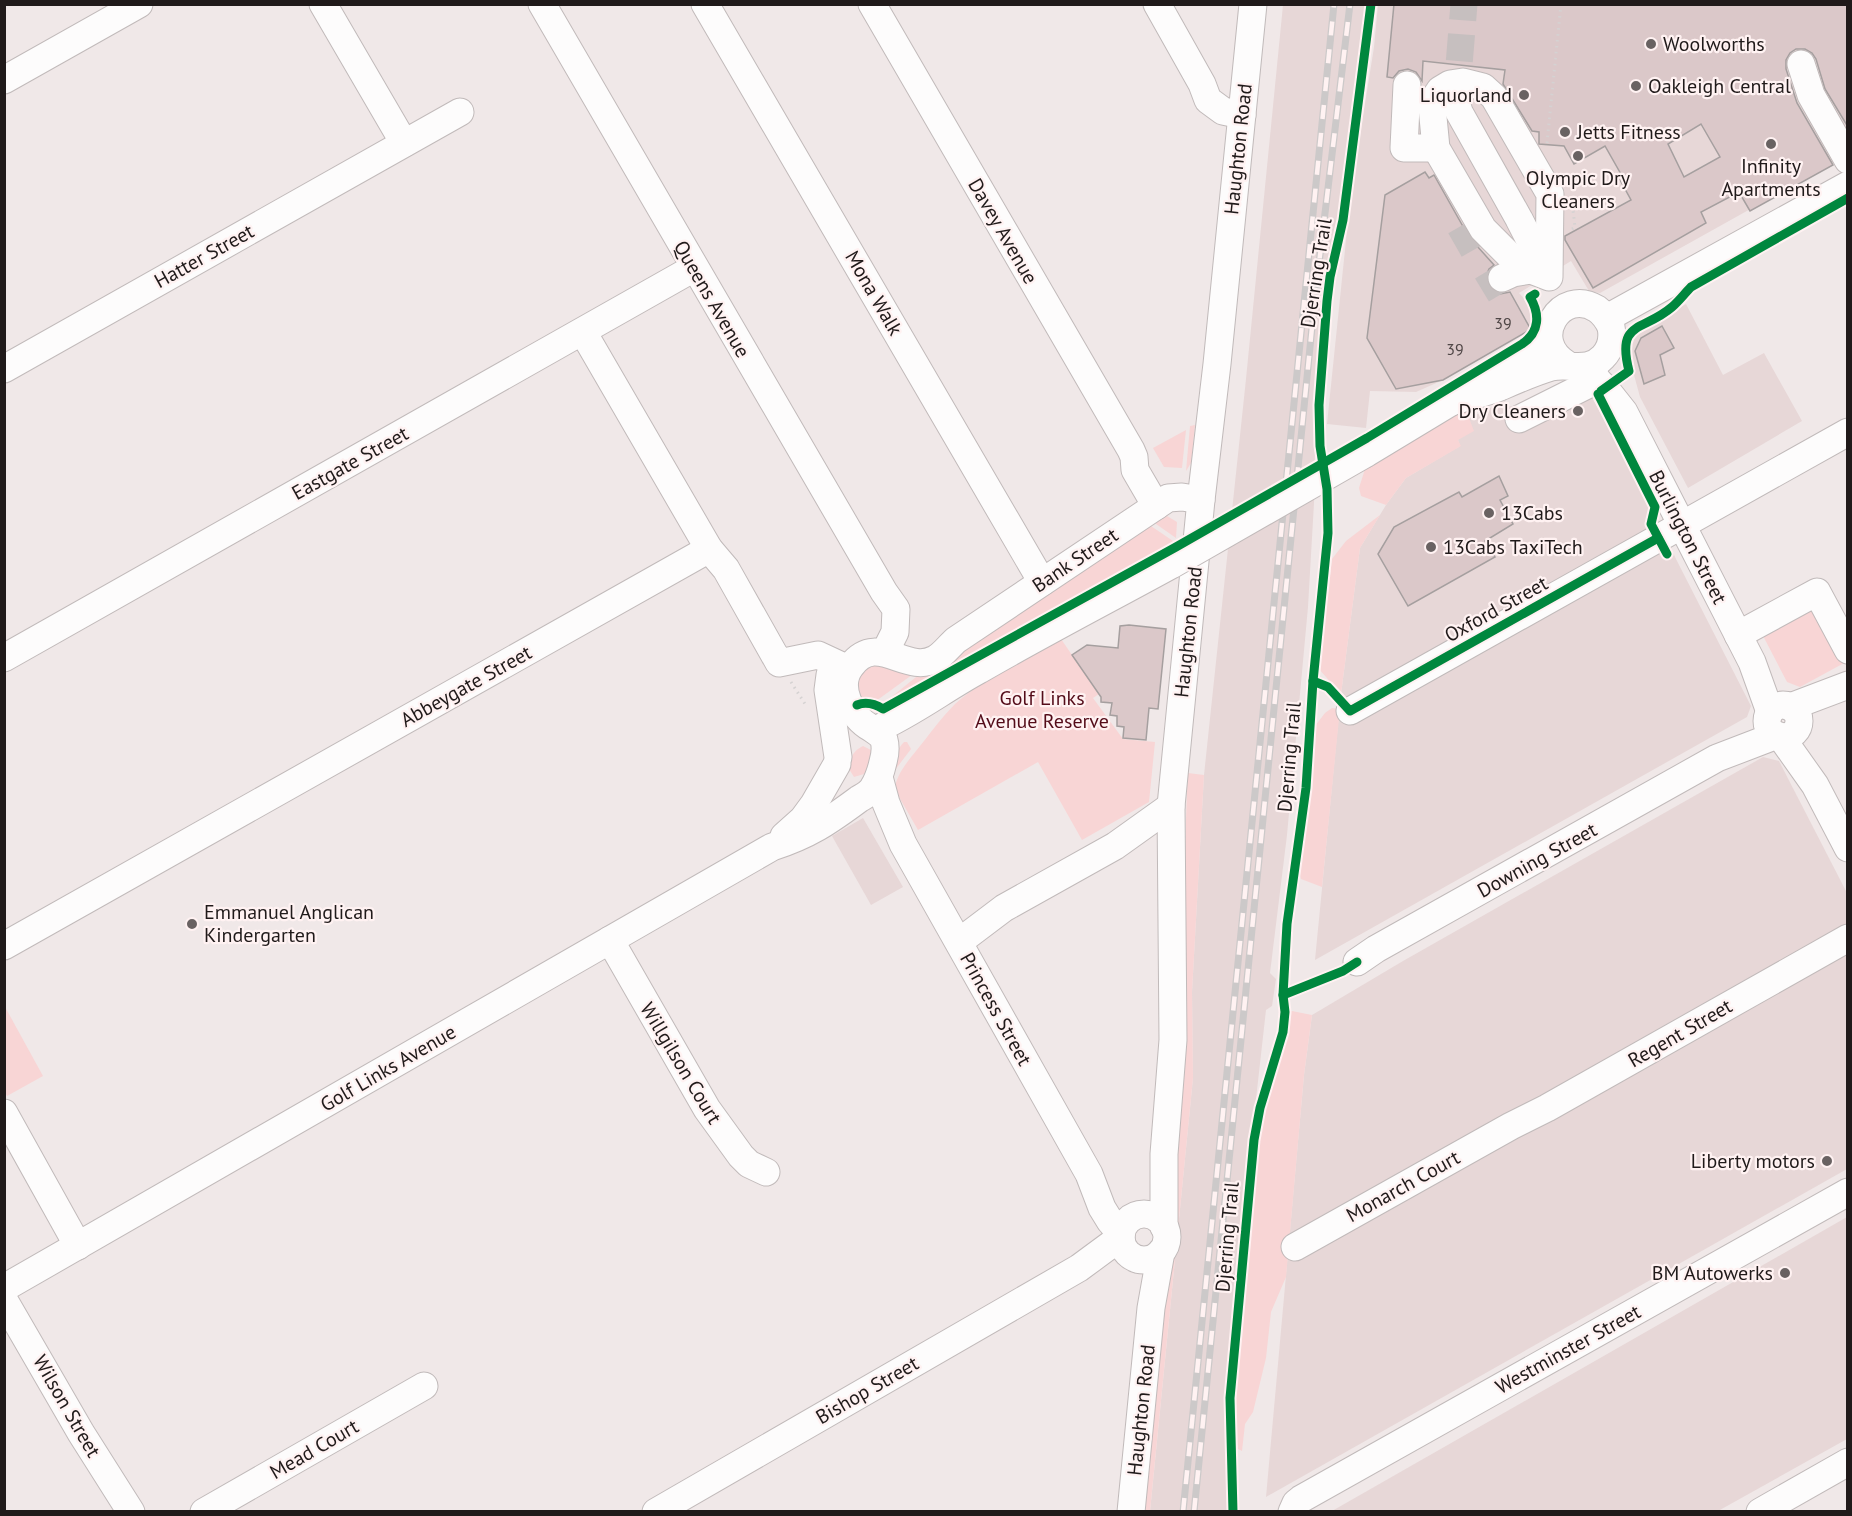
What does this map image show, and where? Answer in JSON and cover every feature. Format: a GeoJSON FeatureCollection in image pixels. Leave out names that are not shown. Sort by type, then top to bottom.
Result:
{"type":"FeatureCollection","features":[{"type":"Feature","properties":{"kind":"street"},"geometry":{"type":"LineString","coordinates":[[4,80],[139,4]]}},
{"type":"Feature","properties":{"kind":"street"},"geometry":{"type":"LineString","coordinates":[[323,4],[404,143]]}},
{"type":"Feature","properties":{"kind":"street","name":"Queens Avenue"},"geometry":{"type":"LineString","coordinates":[[542,4],[694,268],[896,609],[883,644]]}},
{"type":"Feature","properties":{"kind":"street","name":"Mona Walk"},"geometry":{"type":"LineString","coordinates":[[705,4],[1042,582]]}},
{"type":"Feature","properties":{"kind":"street","name":"Davey Avenue"},"geometry":{"type":"LineString","coordinates":[[872,4],[1134,457],[1136,470],[1162,502]]}},
{"type":"Feature","properties":{"kind":"street"},"geometry":{"type":"LineString","coordinates":[[1157,4],[1202,84],[1243,104]]}},
{"type":"Feature","properties":{"kind":"street","name":"Haughton Road"},"geometry":{"type":"LineString","coordinates":[[1131,1512],[1151,1308],[1138,1236],[1164,1155],[1173,1040],[1171,819],[1200,500],[1217,364],[1253,4]]}},
{"type":"Feature","properties":{"kind":"street"},"geometry":{"type":"LineString","coordinates":[[1801,64],[1811,95],[1848,160]]}},
{"type":"Feature","properties":{"kind":"street"},"geometry":{"type":"LineString","coordinates":[[1462,82],[1483,87],[1494,97],[1550,194],[1540,274],[1510,256],[1480,231],[1437,148],[1432,106],[1440,90],[1449,84],[1462,82]]}},
{"type":"Feature","properties":{"kind":"street"},"geometry":{"type":"LineString","coordinates":[[1407,85],[1404,148],[1437,148]]}},
{"type":"Feature","properties":{"kind":"street"},"geometry":{"type":"LineString","coordinates":[[1456,102],[1459,112],[1519,219],[1559,316],[1549,344],[1560,360],[1583,370],[1589,384],[1519,419]]}},
{"type":"Feature","properties":{"kind":"street","name":"Hatter Street"},"geometry":{"type":"LineString","coordinates":[[4,369],[460,112]]}},
{"type":"Feature","properties":{"kind":"street"},"geometry":{"type":"LineString","coordinates":[[1607,318],[1848,185]]}},
{"type":"Feature","properties":{"kind":"street","name":"Eastgate Street"},"geometry":{"type":"LineString","coordinates":[[4,658],[694,268]]}},
{"type":"Feature","properties":{"kind":"street"},"geometry":{"type":"LineString","coordinates":[[1502,278],[1513,273],[1540,274]]}},
{"type":"Feature","properties":{"kind":"street"},"geometry":{"type":"LineString","coordinates":[[883,644],[856,642],[846,650],[842,666],[846,697],[878,747],[899,719],[976,671],[1173,564],[1451,402],[1540,342],[1559,316],[1585,304],[1607,318],[1612,339],[1609,348],[1603,357],[1583,370],[1552,367],[1451,402]]}},
{"type":"Feature","properties":{"kind":"street"},"geometry":{"type":"LineString","coordinates":[[583,332],[709,549],[726,569],[779,663],[818,655],[842,666]]}},
{"type":"Feature","properties":{"kind":"street","name":"Burlington Street"},"geometry":{"type":"LineString","coordinates":[[1609,348],[1620,385],[1624,412]]}},
{"type":"Feature","properties":{"kind":"street","name":"Burlington Street"},"geometry":{"type":"LineString","coordinates":[[1583,370],[1624,412],[1848,848]]}},
{"type":"Feature","properties":{"kind":"street","name":"Oxford Street"},"geometry":{"type":"LineString","coordinates":[[1350,711],[1848,432]]}},
{"type":"Feature","properties":{"kind":"street"},"geometry":{"type":"LineString","coordinates":[[1162,502],[1182,497],[1200,500]]}},
{"type":"Feature","properties":{"kind":"street","name":"Bank Street"},"geometry":{"type":"LineString","coordinates":[[883,644],[924,650],[956,640],[1162,502]]}},
{"type":"Feature","properties":{"kind":"street","name":"Abbeygate Street"},"geometry":{"type":"LineString","coordinates":[[4,946],[709,549]]}},
{"type":"Feature","properties":{"kind":"street"},"geometry":{"type":"LineString","coordinates":[[1738,635],[1816,592],[1848,650]]}},
{"type":"Feature","properties":{"kind":"street"},"geometry":{"type":"LineString","coordinates":[[837,761],[828,690],[830,675],[842,666]]}},
{"type":"Feature","properties":{"kind":"street","name":"Downing Street"},"geometry":{"type":"LineString","coordinates":[[1357,962],[1376,949],[1844,686]]}},
{"type":"Feature","properties":{"kind":"street","name":"Golf Links Avenue"},"geometry":{"type":"LineString","coordinates":[[4,1288],[772,847],[803,819],[814,804],[848,740],[860,732],[878,747],[873,788],[848,809],[801,838],[772,847]]}},
{"type":"Feature","properties":{"kind":"street","name":"Princess Street"},"geometry":{"type":"LineString","coordinates":[[878,747],[886,802],[903,843],[1089,1174],[1102,1208],[1110,1221],[1138,1236]]}},
{"type":"Feature","properties":{"kind":"street","name":"Princess Street"},"geometry":{"type":"LineString","coordinates":[[837,761],[838,774],[845,787],[850,793],[861,798],[903,843]]}},
{"type":"Feature","properties":{"kind":"street"},"geometry":{"type":"LineString","coordinates":[[955,935],[1114,846],[1171,819]]}},
{"type":"Feature","properties":{"kind":"street","name":"Regent Street"},"geometry":{"type":"LineString","coordinates":[[1511,1126],[1547,1108],[1848,938]]}},
{"type":"Feature","properties":{"kind":"street","name":"Willgilson Court"},"geometry":{"type":"LineString","coordinates":[[610,940],[696,1090],[725,1135],[749,1164],[766,1172]]}},
{"type":"Feature","properties":{"kind":"street"},"geometry":{"type":"LineString","coordinates":[[4,1113],[78,1246]]}},
{"type":"Feature","properties":{"kind":"street","name":"Monarch Court"},"geometry":{"type":"LineString","coordinates":[[1295,1247],[1511,1126]]}},
{"type":"Feature","properties":{"kind":"street","name":"Westminster Street"},"geometry":{"type":"LineString","coordinates":[[1292,1512],[1296,1503],[1301,1499],[1848,1192]]}},
{"type":"Feature","properties":{"kind":"street","name":"Bishop Street"},"geometry":{"type":"LineString","coordinates":[[656,1512],[1138,1236]]}},
{"type":"Feature","properties":{"kind":"street","name":"Wilson Street"},"geometry":{"type":"LineString","coordinates":[[4,1300],[81,1433],[131,1512]]}},
{"type":"Feature","properties":{"kind":"street","name":"Mead Court"},"geometry":{"type":"LineString","coordinates":[[204,1512],[424,1386]]}},
{"type":"Feature","properties":{"kind":"street"},"geometry":{"type":"LineString","coordinates":[[1760,1512],[1848,1462]]}},
{"type":"Feature","properties":{"kind":"path"},"geometry":{"type":"LineString","coordinates":[[1547,145],[1561,4]]}},
{"type":"Feature","properties":{"kind":"path"},"geometry":{"type":"LineString","coordinates":[[779,663],[812,714]]}},
{"type":"Feature","properties":{"kind":"shaded area"},"geometry":{"type":"Polygon","coordinates":[[[1283,5],[1367,5],[1341,215],[1327,278],[1316,399],[1314,503],[1308,607],[1287,835],[1270,973],[1276,979],[1272,1006],[1266,1010],[1232,1313],[1226,1393],[1228,1511],[1150,1512],[1193,1078],[1192,992],[1204,775],[1283,5]]]}},
{"type":"Feature","properties":{"kind":"shaded area"},"geometry":{"type":"Polygon","coordinates":[[[1378,5],[1847,5],[1847,155],[1600,293],[1589,291],[1571,261],[1519,293],[1530,305],[1531,329],[1443,380],[1416,392],[1370,391],[1366,428],[1327,424],[1348,211],[1374,47],[1378,5]]]}},
{"type":"Feature","properties":{"kind":"shaded area"},"geometry":{"type":"Polygon","coordinates":[[[1686,304],[1723,375],[1764,353],[1802,421],[1688,488],[1640,397],[1628,353],[1629,342],[1635,333],[1686,304]]]}},
{"type":"Feature","properties":{"kind":"shaded area"},"geometry":{"type":"Polygon","coordinates":[[[1585,385],[1652,506],[1676,559],[1751,706],[1747,717],[1315,960],[1341,694],[1360,548],[1386,505],[1406,478],[1460,446],[1458,440],[1469,418],[1505,401],[1508,406],[1516,407],[1585,385]]]}},
{"type":"Feature","properties":{"kind":"shaded area"},"geometry":{"type":"Polygon","coordinates":[[[1763,757],[1779,761],[1847,893],[1847,1169],[1266,1497],[1304,1075],[1312,1015],[1763,757]]]}},
{"type":"Feature","properties":{"kind":"shaded area"},"geometry":{"type":"Polygon","coordinates":[[[863,818],[903,887],[871,905],[832,836],[863,818]]]}},
{"type":"Feature","properties":{"kind":"shaded area"},"geometry":{"type":"Polygon","coordinates":[[[1847,1217],[1847,1439],[1718,1511],[1332,1511],[1847,1217]]]}},
{"type":"Feature","properties":{"kind":"green space"},"geometry":{"type":"Polygon","coordinates":[[[1479,403],[1469,418],[1474,431],[1458,440],[1461,446],[1406,478],[1386,505],[1361,496],[1359,488],[1365,469],[1432,424],[1479,403]]]}},
{"type":"Feature","properties":{"kind":"green space"},"geometry":{"type":"Polygon","coordinates":[[[1195,425],[1191,463],[1186,471],[1190,426],[1195,425]]]}},
{"type":"Feature","properties":{"kind":"green space"},"geometry":{"type":"Polygon","coordinates":[[[1186,430],[1182,468],[1164,467],[1153,448],[1186,430]]]}},
{"type":"Feature","properties":{"kind":"green space"},"geometry":{"type":"Polygon","coordinates":[[[1380,515],[1360,548],[1341,694],[1319,669],[1332,559],[1346,541],[1380,515]]]}},
{"type":"Feature","properties":{"kind":"green space"},"geometry":{"type":"Polygon","coordinates":[[[1167,516],[1177,522],[1176,538],[1156,524],[1154,519],[1167,516]]]}},
{"type":"Feature","properties":{"kind":"green space"},"geometry":{"type":"Polygon","coordinates":[[[1148,524],[1176,543],[885,705],[884,703],[921,673],[1148,524]]]}},
{"type":"Feature","properties":{"kind":"green space"},"geometry":{"type":"Polygon","coordinates":[[[1815,600],[1846,662],[1800,687],[1787,682],[1760,630],[1815,600]]]}},
{"type":"Feature","properties":{"kind":"green space","name":"Golf Links Avenue Reserve"},"geometry":{"type":"Polygon","coordinates":[[[1061,639],[1099,694],[1093,698],[1123,739],[1155,742],[1149,802],[1082,840],[1038,762],[918,830],[895,790],[900,774],[909,759],[945,715],[967,694],[1006,669],[1061,639]]]}},
{"type":"Feature","properties":{"kind":"green space"},"geometry":{"type":"Polygon","coordinates":[[[865,663],[916,672],[876,701],[860,700],[855,671],[865,663]]]}},
{"type":"Feature","properties":{"kind":"green space"},"geometry":{"type":"Polygon","coordinates":[[[1332,708],[1340,709],[1322,887],[1301,879],[1297,866],[1308,798],[1315,726],[1332,708]]]}},
{"type":"Feature","properties":{"kind":"green space"},"geometry":{"type":"Polygon","coordinates":[[[904,742],[907,742],[911,749],[895,770],[896,755],[904,742]]]}},
{"type":"Feature","properties":{"kind":"green space"},"geometry":{"type":"Polygon","coordinates":[[[863,746],[871,750],[869,765],[864,774],[854,777],[849,769],[851,758],[856,750],[863,746]]]}},
{"type":"Feature","properties":{"kind":"green space"},"geometry":{"type":"Polygon","coordinates":[[[1188,773],[1204,775],[1192,992],[1193,1078],[1150,1511],[1139,1512],[1167,1256],[1174,1226],[1174,1174],[1184,1079],[1188,773]]]}},
{"type":"Feature","properties":{"kind":"green space"},"geometry":{"type":"Polygon","coordinates":[[[4,1005],[43,1076],[7,1096],[4,1091],[4,1005]]]}},
{"type":"Feature","properties":{"kind":"green space"},"geometry":{"type":"Polygon","coordinates":[[[1292,1011],[1312,1015],[1304,1075],[1286,1277],[1271,1312],[1266,1358],[1253,1412],[1245,1424],[1242,1451],[1238,1449],[1235,1429],[1235,1388],[1259,1127],[1284,1040],[1288,1013],[1292,1011]]]}},
{"type":"Feature","properties":{"kind":"building","name":"Oakleigh Central"},"geometry":{"type":"Polygon","coordinates":[[[1394,4],[1848,4],[1848,127],[1825,89],[1812,53],[1805,49],[1796,49],[1786,60],[1786,69],[1797,103],[1833,165],[1750,211],[1739,192],[1701,212],[1706,223],[1593,288],[1565,240],[1565,236],[1631,200],[1619,178],[1622,176],[1605,146],[1574,164],[1564,146],[1539,144],[1539,132],[1532,131],[1503,84],[1505,70],[1423,61],[1422,81],[1416,72],[1408,69],[1399,71],[1393,78],[1387,77],[1394,4]],[[1701,124],[1668,144],[1684,177],[1720,157],[1701,124]]]}},
{"type":"Feature","properties":{"kind":"building"},"geometry":{"type":"Polygon","coordinates":[[[1425,172],[1429,178],[1434,175],[1469,237],[1494,265],[1486,276],[1488,285],[1500,294],[1510,292],[1530,328],[1443,380],[1396,389],[1367,338],[1385,195],[1425,172]]]}},
{"type":"Feature","properties":{"kind":"building"},"geometry":{"type":"Polygon","coordinates":[[[1662,326],[1674,348],[1660,355],[1665,375],[1644,384],[1635,351],[1641,338],[1662,326]]]}},
{"type":"Feature","properties":{"kind":"building"},"geometry":{"type":"Polygon","coordinates":[[[1499,476],[1508,496],[1500,500],[1513,524],[1485,541],[1495,557],[1408,606],[1378,554],[1394,527],[1459,492],[1462,497],[1499,476]]]}},
{"type":"Feature","properties":{"kind":"building"},"geometry":{"type":"Polygon","coordinates":[[[1120,626],[1166,629],[1158,709],[1149,708],[1146,740],[1123,738],[1124,727],[1117,726],[1117,716],[1110,715],[1112,703],[1101,702],[1101,697],[1072,655],[1087,645],[1118,648],[1120,626]]]}},
{"type":"Feature","properties":{"kind":"tunnel"},"geometry":{"type":"LineString","coordinates":[[1456,102],[1464,4]]}},
{"type":"Feature","properties":{"kind":"tunnel"},"geometry":{"type":"LineString","coordinates":[[1455,245],[1476,233]]}},
{"type":"Feature","properties":{"kind":"tunnel"},"geometry":{"type":"LineString","coordinates":[[1482,290],[1502,278]]}},
{"type":"Feature","properties":{"kind":"railway"},"geometry":{"type":"LineString","coordinates":[[1183,1512],[1334,4]]}},
{"type":"Feature","properties":{"kind":"railway"},"geometry":{"type":"LineString","coordinates":[[1194,1512],[1315,297],[1350,4]]}},
{"type":"Feature","properties":{"kind":"cycle path","name":"Djerring Trail"},"geometry":{"type":"LineString","coordinates":[[1233,1512],[1230,1398],[1254,1140],[1260,1108],[1283,1032],[1287,924],[1306,788],[1313,681],[1328,533],[1327,489],[1320,446],[1319,405],[1327,301],[1343,220],[1371,4]]}},
{"type":"Feature","properties":{"kind":"cycle path"},"geometry":{"type":"LineString","coordinates":[[1601,391],[1629,371],[1626,343],[1629,335],[1635,329],[1672,307],[1691,287],[1848,198]]}},
{"type":"Feature","properties":{"kind":"cycle path"},"geometry":{"type":"LineString","coordinates":[[857,705],[871,704],[883,709],[1367,438],[1528,339],[1535,328],[1537,316],[1530,297],[1535,294]]}},
{"type":"Feature","properties":{"kind":"cycle path"},"geometry":{"type":"LineString","coordinates":[[1598,394],[1655,507],[1651,524],[1667,554]]}},
{"type":"Feature","properties":{"kind":"cycle path"},"geometry":{"type":"LineString","coordinates":[[1313,681],[1328,687],[1350,711],[1658,538]]}},
{"type":"Feature","properties":{"kind":"cycle path"},"geometry":{"type":"LineString","coordinates":[[1283,995],[1343,971],[1357,962]]}},
{"type":"Feature","properties":{"kind":"place","name":"Woolworths"},"geometry":{"type":"Point","coordinates":[1651,44]}},
{"type":"Feature","properties":{"kind":"place","name":"Oakleigh Central"},"geometry":{"type":"Point","coordinates":[1636,86]}},
{"type":"Feature","properties":{"kind":"place","name":"Liquorland"},"geometry":{"type":"Point","coordinates":[1524,95]}},
{"type":"Feature","properties":{"kind":"place","name":"Jetts Fitness"},"geometry":{"type":"Point","coordinates":[1565,132]}},
{"type":"Feature","properties":{"kind":"place","name":"Infinity Apartments"},"geometry":{"type":"Point","coordinates":[1771,144]}},
{"type":"Feature","properties":{"kind":"place","name":"Olympic Dry Cleaners"},"geometry":{"type":"Point","coordinates":[1578,156]}},
{"type":"Feature","properties":{"kind":"place","name":"Dry Cleaners"},"geometry":{"type":"Point","coordinates":[1578,411]}},
{"type":"Feature","properties":{"kind":"place","name":"13Cabs"},"geometry":{"type":"Point","coordinates":[1489,513]}},
{"type":"Feature","properties":{"kind":"place","name":"13Cabs TaxiTech"},"geometry":{"type":"Point","coordinates":[1431,547]}},
{"type":"Feature","properties":{"kind":"place","name":"Emmanuel Anglican Kindergarten"},"geometry":{"type":"Point","coordinates":[192,924]}},
{"type":"Feature","properties":{"kind":"place","name":"Liberty motors"},"geometry":{"type":"Point","coordinates":[1827,1161]}},
{"type":"Feature","properties":{"kind":"place","name":"BM Autowerks"},"geometry":{"type":"Point","coordinates":[1785,1273]}}]}
